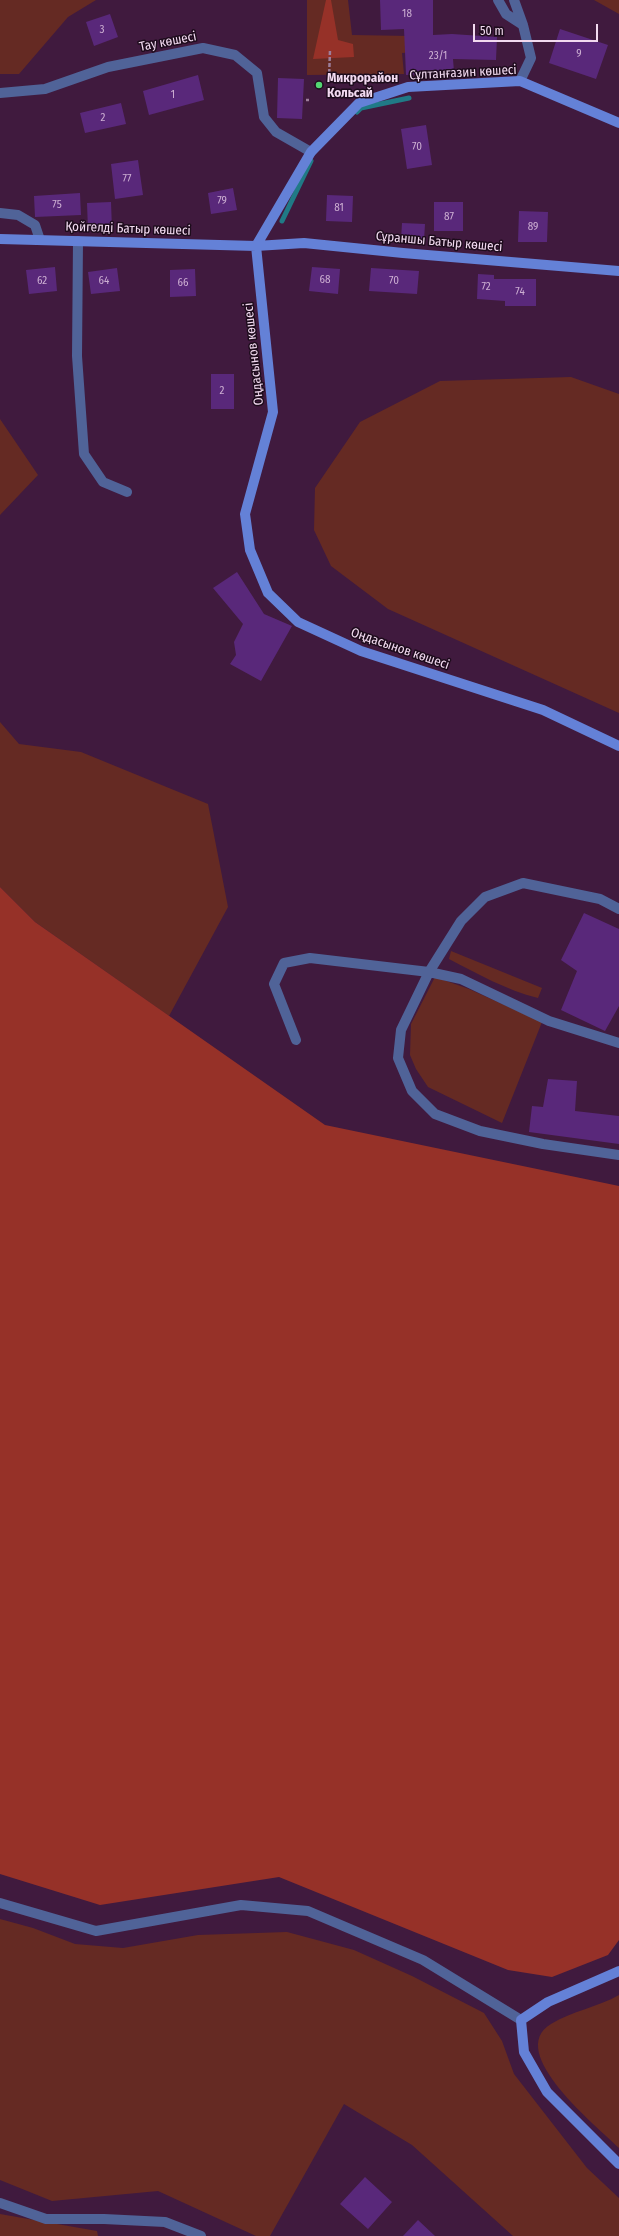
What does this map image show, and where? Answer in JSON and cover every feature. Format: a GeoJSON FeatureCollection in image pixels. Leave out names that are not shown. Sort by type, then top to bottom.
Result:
{"type":"FeatureCollection","features":[{"type":"Feature","properties":{"kind":"street"},"geometry":{"type":"LineString","coordinates":[[498,0],[506,14],[523,25]]}},
{"type":"Feature","properties":{"kind":"street"},"geometry":{"type":"LineString","coordinates":[[514,0],[523,25],[531,58],[520,81]]}},
{"type":"Feature","properties":{"kind":"street","name":"Тау көшесі"},"geometry":{"type":"LineString","coordinates":[[0,93],[45,89],[108,67],[203,48],[235,55],[258,73],[264,117],[276,132],[311,152]]}},
{"type":"Feature","properties":{"kind":"street","name":"Сұлтанғазин көшесі"},"geometry":{"type":"LineString","coordinates":[[256,246],[311,152],[359,103],[408,87],[520,81],[619,123]]}},
{"type":"Feature","properties":{"kind":"street"},"geometry":{"type":"LineString","coordinates":[[0,213],[18,215],[35,225],[40,240]]}},
{"type":"Feature","properties":{"kind":"street","name":"Қойгелді Батыр көшесі"},"geometry":{"type":"LineString","coordinates":[[0,239],[256,246]]}},
{"type":"Feature","properties":{"kind":"street"},"geometry":{"type":"LineString","coordinates":[[78,241],[77,356],[84,454],[103,482],[127,492]]}},
{"type":"Feature","properties":{"kind":"street","name":"Сұраншы Батыр көшесі"},"geometry":{"type":"LineString","coordinates":[[256,246],[304,243],[619,271]]}},
{"type":"Feature","properties":{"kind":"street","name":"Оңдасынов көшесі"},"geometry":{"type":"LineString","coordinates":[[256,246],[273,412],[245,514],[250,550],[268,593],[298,622],[361,651],[543,710],[619,746]]}},
{"type":"Feature","properties":{"kind":"street"},"geometry":{"type":"LineString","coordinates":[[619,909],[600,899],[523,883],[485,897],[461,921],[429,972],[401,1030],[398,1058],[412,1091],[435,1114],[480,1131],[543,1144],[619,1155]]}},
{"type":"Feature","properties":{"kind":"street"},"geometry":{"type":"LineString","coordinates":[[296,1040],[274,984],[284,963],[310,958],[429,972],[461,979],[549,1021],[619,1043]]}},
{"type":"Feature","properties":{"kind":"street"},"geometry":{"type":"LineString","coordinates":[[0,1903],[96,1931],[241,1905],[308,1911],[423,1960],[521,2020]]}},
{"type":"Feature","properties":{"kind":"street"},"geometry":{"type":"LineString","coordinates":[[521,2020],[548,2002],[619,1971]]}},
{"type":"Feature","properties":{"kind":"street"},"geometry":{"type":"LineString","coordinates":[[521,2020],[524,2052],[547,2092],[619,2164]]}},
{"type":"Feature","properties":{"kind":"street"},"geometry":{"type":"LineString","coordinates":[[0,2202],[46,2219],[104,2219],[165,2222],[201,2236]]}},
{"type":"Feature","properties":{"kind":"path"},"geometry":{"type":"LineString","coordinates":[[329,79],[330,50]]}},
{"type":"Feature","properties":{"kind":"shaded area"},"geometry":{"type":"Polygon","coordinates":[[[0,0],[96,0],[68,17],[19,74],[0,74],[0,0]]]}},
{"type":"Feature","properties":{"kind":"shaded area"},"geometry":{"type":"Polygon","coordinates":[[[307,0],[348,0],[352,35],[411,36],[415,52],[402,53],[404,74],[307,75],[307,0]]]}},
{"type":"Feature","properties":{"kind":"shaded area"},"geometry":{"type":"Polygon","coordinates":[[[326,0],[331,0],[338,40],[353,44],[354,57],[313,59],[326,0]]]}},
{"type":"Feature","properties":{"kind":"shaded area"},"geometry":{"type":"Polygon","coordinates":[[[594,0],[619,0],[619,14],[594,0]]]}},
{"type":"Feature","properties":{"kind":"shaded area"},"geometry":{"type":"Polygon","coordinates":[[[571,377],[619,394],[619,713],[388,609],[331,566],[314,530],[315,488],[360,422],[440,381],[571,377]]]}},
{"type":"Feature","properties":{"kind":"shaded area"},"geometry":{"type":"Polygon","coordinates":[[[0,419],[38,475],[0,515],[0,419]]]}},
{"type":"Feature","properties":{"kind":"shaded area"},"geometry":{"type":"Polygon","coordinates":[[[0,722],[19,744],[81,752],[208,804],[228,907],[169,1016],[35,922],[0,887],[0,722]]]}},
{"type":"Feature","properties":{"kind":"shaded area"},"geometry":{"type":"Polygon","coordinates":[[[0,887],[35,922],[325,1125],[619,1186],[619,1940],[608,1955],[552,1977],[508,1970],[279,1877],[100,1905],[0,1874],[0,887]]]}},
{"type":"Feature","properties":{"kind":"shaded area"},"geometry":{"type":"Polygon","coordinates":[[[451,951],[542,988],[538,998],[503,986],[449,959],[451,951]]]}},
{"type":"Feature","properties":{"kind":"shaded area"},"geometry":{"type":"Polygon","coordinates":[[[435,977],[469,989],[542,1022],[502,1123],[428,1087],[416,1069],[410,1055],[411,1024],[435,977]]]}},
{"type":"Feature","properties":{"kind":"shaded area"},"geometry":{"type":"Polygon","coordinates":[[[0,1919],[33,1928],[75,1944],[123,1948],[198,1935],[287,1932],[354,1950],[412,1976],[484,2013],[502,2041],[514,2074],[587,2168],[619,2198],[619,2236],[513,2236],[412,2145],[344,2104],[270,2236],[256,2236],[158,2191],[52,2201],[0,2180],[0,1919]]]}},
{"type":"Feature","properties":{"kind":"shaded area"},"geometry":{"type":"Polygon","coordinates":[[[619,1995],[619,2148],[576,2107],[560,2089],[546,2070],[539,2052],[540,2037],[551,2024],[619,1995]]]}},
{"type":"Feature","properties":{"kind":"shaded area"},"geometry":{"type":"Polygon","coordinates":[[[0,2214],[97,2231],[98,2236],[0,2236],[0,2214]]]}},
{"type":"Feature","properties":{"kind":"building"},"geometry":{"type":"Polygon","coordinates":[[[380,0],[433,0],[433,35],[452,34],[497,37],[496,60],[453,59],[454,72],[406,75],[404,29],[381,30],[380,0]]]}},
{"type":"Feature","properties":{"kind":"building"},"geometry":{"type":"Polygon","coordinates":[[[110,14],[118,37],[94,46],[86,22],[110,14]]]}},
{"type":"Feature","properties":{"kind":"building"},"geometry":{"type":"Polygon","coordinates":[[[560,29],[608,45],[596,79],[549,63],[560,29]]]}},
{"type":"Feature","properties":{"kind":"building"},"geometry":{"type":"Polygon","coordinates":[[[198,75],[204,100],[149,115],[143,91],[198,75]]]}},
{"type":"Feature","properties":{"kind":"building"},"geometry":{"type":"Polygon","coordinates":[[[278,78],[304,79],[302,119],[277,118],[278,78]]]}},
{"type":"Feature","properties":{"kind":"building"},"geometry":{"type":"Polygon","coordinates":[[[121,103],[126,124],[85,133],[80,113],[121,103]]]}},
{"type":"Feature","properties":{"kind":"building"},"geometry":{"type":"Polygon","coordinates":[[[426,125],[432,165],[407,169],[401,129],[426,125]]]}},
{"type":"Feature","properties":{"kind":"building"},"geometry":{"type":"Polygon","coordinates":[[[138,160],[143,195],[115,199],[111,164],[138,160]]]}},
{"type":"Feature","properties":{"kind":"building"},"geometry":{"type":"Polygon","coordinates":[[[233,188],[237,210],[211,214],[208,193],[233,188]]]}},
{"type":"Feature","properties":{"kind":"building"},"geometry":{"type":"Polygon","coordinates":[[[80,193],[81,215],[35,217],[34,196],[80,193]]]}},
{"type":"Feature","properties":{"kind":"building"},"geometry":{"type":"Polygon","coordinates":[[[327,195],[353,196],[352,222],[326,221],[327,195]]]}},
{"type":"Feature","properties":{"kind":"building"},"geometry":{"type":"Polygon","coordinates":[[[111,202],[112,229],[88,230],[87,203],[111,202]]]}},
{"type":"Feature","properties":{"kind":"building"},"geometry":{"type":"Polygon","coordinates":[[[434,202],[463,202],[463,231],[434,231],[434,202]]]}},
{"type":"Feature","properties":{"kind":"building"},"geometry":{"type":"Polygon","coordinates":[[[519,211],[548,212],[547,242],[518,242],[519,211]]]}},
{"type":"Feature","properties":{"kind":"building"},"geometry":{"type":"Polygon","coordinates":[[[402,223],[425,224],[424,241],[401,240],[402,223]]]}},
{"type":"Feature","properties":{"kind":"building"},"geometry":{"type":"Polygon","coordinates":[[[55,267],[57,291],[29,294],[26,270],[55,267]]]}},
{"type":"Feature","properties":{"kind":"building"},"geometry":{"type":"Polygon","coordinates":[[[312,267],[340,269],[338,294],[309,291],[312,267]]]}},
{"type":"Feature","properties":{"kind":"building"},"geometry":{"type":"Polygon","coordinates":[[[117,268],[120,291],[91,294],[88,272],[117,268]]]}},
{"type":"Feature","properties":{"kind":"building"},"geometry":{"type":"Polygon","coordinates":[[[371,268],[419,271],[417,294],[369,291],[371,268]]]}},
{"type":"Feature","properties":{"kind":"building"},"geometry":{"type":"Polygon","coordinates":[[[195,269],[196,296],[170,297],[170,270],[195,269]]]}},
{"type":"Feature","properties":{"kind":"building"},"geometry":{"type":"Polygon","coordinates":[[[478,274],[494,275],[494,279],[536,279],[536,306],[505,306],[505,301],[477,299],[478,274]]]}},
{"type":"Feature","properties":{"kind":"building"},"geometry":{"type":"Polygon","coordinates":[[[211,374],[234,374],[234,409],[211,409],[211,374]]]}},
{"type":"Feature","properties":{"kind":"building"},"geometry":{"type":"Polygon","coordinates":[[[237,572],[264,614],[292,626],[261,681],[230,664],[236,655],[234,642],[243,624],[213,588],[237,572]]]}},
{"type":"Feature","properties":{"kind":"building"},"geometry":{"type":"Polygon","coordinates":[[[584,913],[619,929],[619,1006],[605,1031],[561,1010],[577,971],[561,960],[584,913]]]}},
{"type":"Feature","properties":{"kind":"building"},"geometry":{"type":"Polygon","coordinates":[[[548,1079],[577,1081],[575,1111],[619,1116],[619,1144],[529,1132],[532,1106],[543,1107],[548,1079]]]}},
{"type":"Feature","properties":{"kind":"building"},"geometry":{"type":"Polygon","coordinates":[[[365,2177],[392,2202],[368,2229],[340,2204],[365,2177]]]}},
{"type":"Feature","properties":{"kind":"building"},"geometry":{"type":"Polygon","coordinates":[[[418,2220],[435,2236],[403,2236],[418,2220]]]}},
{"type":"Feature","properties":{"kind":"waterway"},"geometry":{"type":"LineString","coordinates":[[357,112],[361,108],[409,98]]}},
{"type":"Feature","properties":{"kind":"waterway"},"geometry":{"type":"LineString","coordinates":[[282,221],[311,161]]}},
{"type":"Feature","properties":{"kind":"place","name":"Микрорайон Кольсай"},"geometry":{"type":"Point","coordinates":[319,85]}}]}
